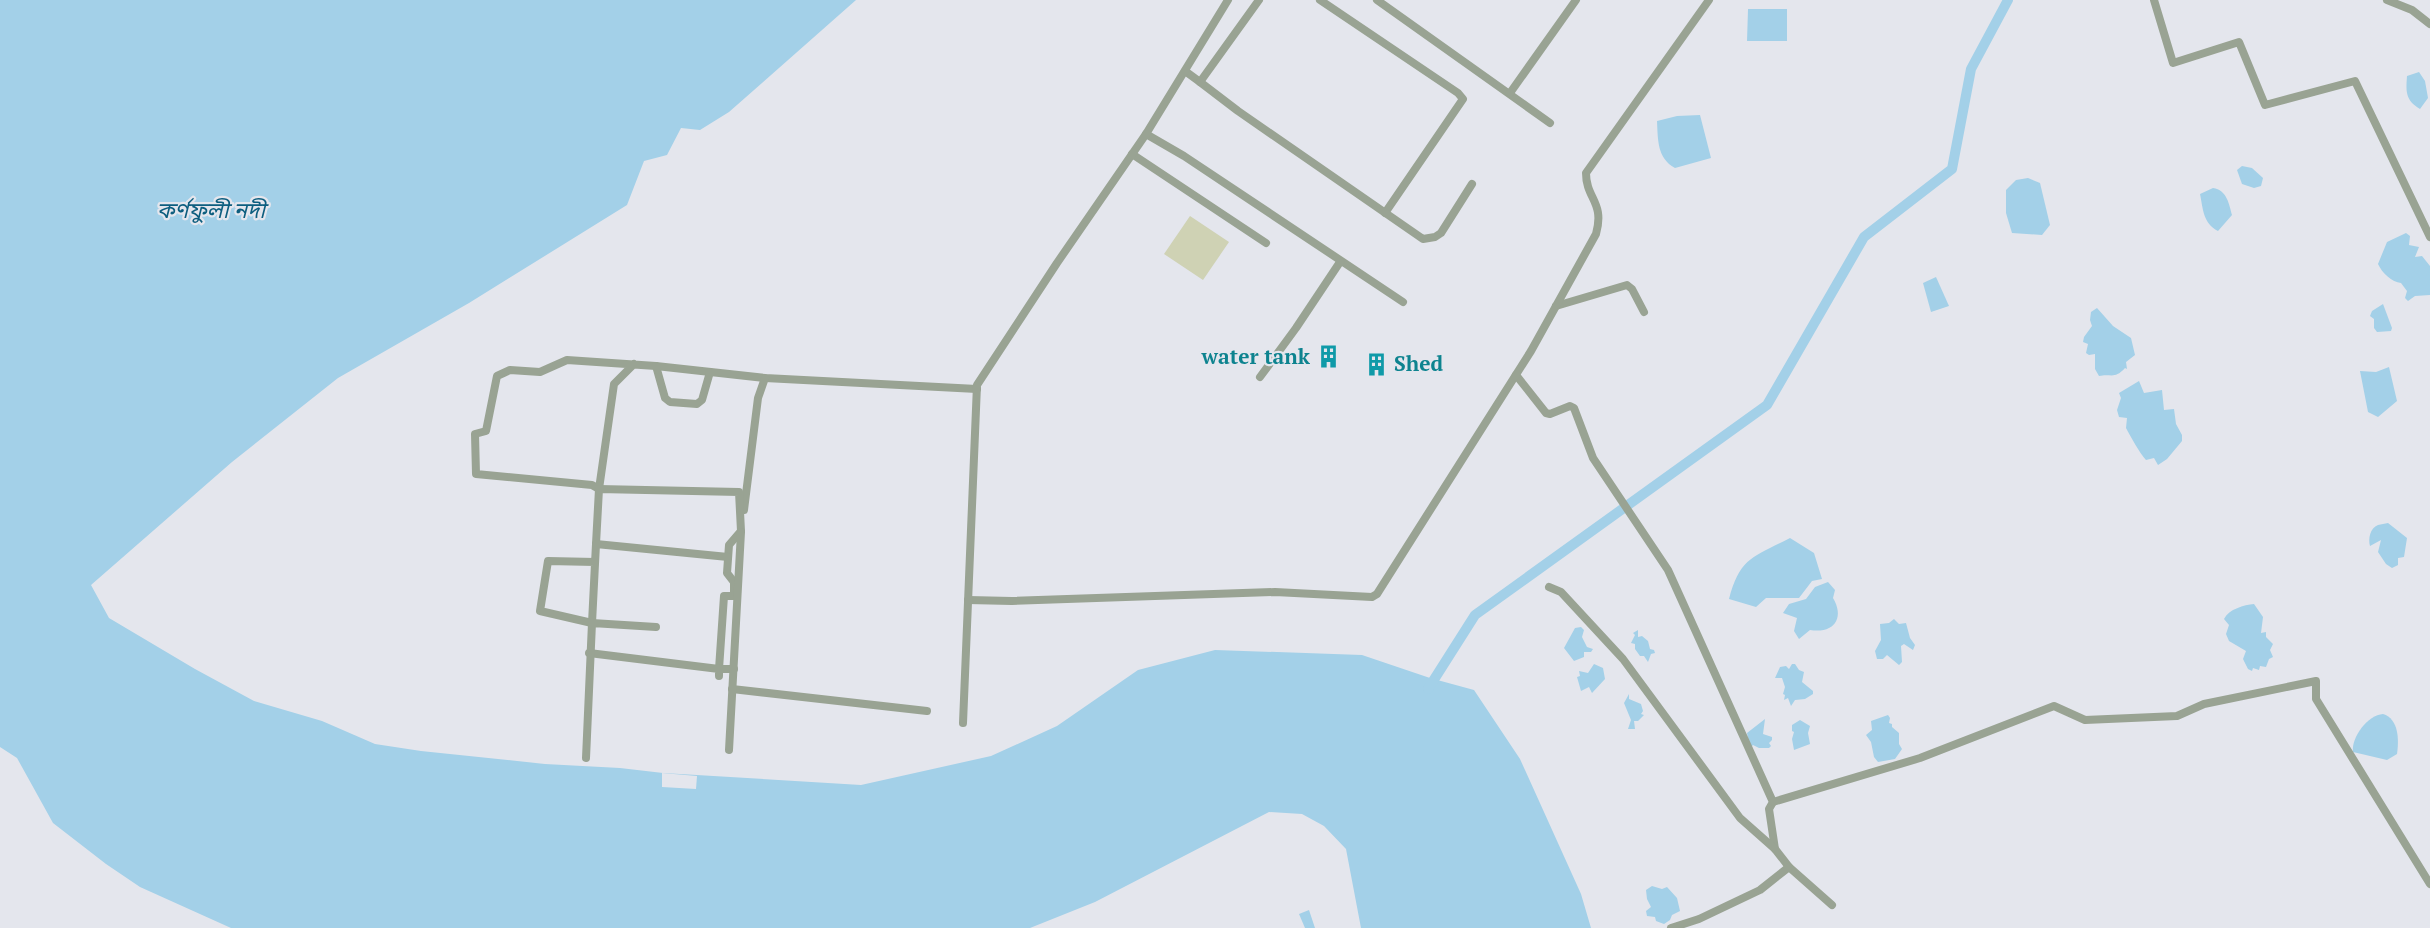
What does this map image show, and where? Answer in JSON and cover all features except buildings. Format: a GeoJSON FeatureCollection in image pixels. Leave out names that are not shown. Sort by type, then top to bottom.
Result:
{"type":"FeatureCollection","features":[{"type":"Feature","properties":{"kind":"street"},"geometry":{"type":"LineString","coordinates":[[963,723],[977,385],[1146,134],[1228,0]]}},
{"type":"Feature","properties":{"kind":"street"},"geometry":{"type":"LineString","coordinates":[[1200,82],[1259,0]]}},
{"type":"Feature","properties":{"kind":"street"},"geometry":{"type":"LineString","coordinates":[[1320,0],[1458,93],[1463,99],[1385,213]]}},
{"type":"Feature","properties":{"kind":"street"},"geometry":{"type":"LineString","coordinates":[[1377,0],[1550,123]]}},
{"type":"Feature","properties":{"kind":"street"},"geometry":{"type":"LineString","coordinates":[[1510,93],[1576,0]]}},
{"type":"Feature","properties":{"kind":"street"},"geometry":{"type":"LineString","coordinates":[[968,600],[1012,601],[1275,592],[1372,597],[1381,587],[1516,375],[1596,234],[1600,215],[1586,180],[1586,173],[1709,0]]}},
{"type":"Feature","properties":{"kind":"street"},"geometry":{"type":"LineString","coordinates":[[2154,0],[2173,63],[2239,42],[2265,105],[2355,81],[2430,237]]}},
{"type":"Feature","properties":{"kind":"street"},"geometry":{"type":"LineString","coordinates":[[2387,0],[2412,10],[2430,24]]}},
{"type":"Feature","properties":{"kind":"street"},"geometry":{"type":"LineString","coordinates":[[1185,71],[1238,111],[1423,239],[1435,237],[1440,233],[1472,184]]}},
{"type":"Feature","properties":{"kind":"street"},"geometry":{"type":"LineString","coordinates":[[1146,134],[1184,156],[1403,302]]}},
{"type":"Feature","properties":{"kind":"street"},"geometry":{"type":"LineString","coordinates":[[1132,154],[1266,243]]}},
{"type":"Feature","properties":{"kind":"street"},"geometry":{"type":"LineString","coordinates":[[1260,377],[1340,262]]}},
{"type":"Feature","properties":{"kind":"street"},"geometry":{"type":"LineString","coordinates":[[1556,306],[1627,285],[1632,289],[1644,312]]}},
{"type":"Feature","properties":{"kind":"street"},"geometry":{"type":"LineString","coordinates":[[719,672],[724,596],[734,596],[734,582],[727,573],[729,545],[741,531],[739,492],[599,489],[592,485],[476,474],[475,434],[486,431],[497,376],[510,370],[540,372],[567,360],[656,366],[765,378],[977,389]]}},
{"type":"Feature","properties":{"kind":"street"},"geometry":{"type":"LineString","coordinates":[[586,758],[589,653],[599,489],[614,384],[634,364]]}},
{"type":"Feature","properties":{"kind":"street"},"geometry":{"type":"LineString","coordinates":[[656,366],[665,398],[670,402],[697,404],[702,400],[710,372]]}},
{"type":"Feature","properties":{"kind":"street"},"geometry":{"type":"LineString","coordinates":[[1516,375],[1546,413],[1550,414],[1569,406],[1574,408],[1593,458],[1668,570],[1773,802]]}},
{"type":"Feature","properties":{"kind":"street"},"geometry":{"type":"LineString","coordinates":[[729,750],[741,531],[758,398],[765,378]]}},
{"type":"Feature","properties":{"kind":"street"},"geometry":{"type":"LineString","coordinates":[[596,544],[728,557]]}},
{"type":"Feature","properties":{"kind":"street"},"geometry":{"type":"LineString","coordinates":[[595,562],[548,561],[540,611],[592,623],[656,627]]}},
{"type":"Feature","properties":{"kind":"street"},"geometry":{"type":"LineString","coordinates":[[1549,587],[1561,592],[1623,659],[1740,818],[1775,849],[1789,867],[1832,905]]}},
{"type":"Feature","properties":{"kind":"street"},"geometry":{"type":"LineString","coordinates":[[589,653],[719,672],[734,669]]}},
{"type":"Feature","properties":{"kind":"street"},"geometry":{"type":"LineString","coordinates":[[1775,849],[1769,809],[1773,802],[1920,758],[2054,705],[2085,720],[2177,716],[2204,704],[2316,681],[2316,699],[2430,884]]}},
{"type":"Feature","properties":{"kind":"street"},"geometry":{"type":"LineString","coordinates":[[732,689],[927,711]]}},
{"type":"Feature","properties":{"kind":"street"},"geometry":{"type":"LineString","coordinates":[[1671,928],[1699,919],[1760,890],[1789,867]]}},
{"type":"Feature","properties":{"kind":"green space"},"geometry":{"type":"Polygon","coordinates":[[[1190,216],[1229,242],[1203,280],[1164,254],[1190,216]]]}},
{"type":"Feature","properties":{"kind":"water","name":"কর্ণফুলী নদী"},"geometry":{"type":"Polygon","coordinates":[[[0,0],[856,0],[729,112],[700,130],[681,128],[667,155],[644,161],[627,205],[469,303],[338,378],[232,462],[91,585],[109,618],[195,669],[254,701],[322,721],[375,744],[545,764],[861,785],[991,756],[1057,726],[1138,670],[1215,650],[1362,655],[1474,690],[1520,759],[1581,894],[1591,928],[1361,928],[1346,849],[1324,826],[1302,814],[1269,812],[1095,902],[1030,928],[231,928],[140,887],[53,823],[17,758],[0,747],[0,0]]]}},
{"type":"Feature","properties":{"kind":"water"},"geometry":{"type":"Polygon","coordinates":[[[1748,9],[1787,9],[1787,41],[1747,41],[1748,9]]]}},
{"type":"Feature","properties":{"kind":"water"},"geometry":{"type":"Polygon","coordinates":[[[2419,72],[2425,81],[2428,98],[2420,109],[2409,99],[2406,86],[2407,76],[2419,72]]]}},
{"type":"Feature","properties":{"kind":"water"},"geometry":{"type":"Polygon","coordinates":[[[1700,115],[1711,158],[1675,168],[1662,154],[1658,142],[1657,121],[1677,116],[1700,115]]]}},
{"type":"Feature","properties":{"kind":"water"},"geometry":{"type":"Polygon","coordinates":[[[2242,166],[2252,168],[2263,178],[2261,186],[2254,188],[2242,184],[2237,170],[2242,166]]]}},
{"type":"Feature","properties":{"kind":"water"},"geometry":{"type":"Polygon","coordinates":[[[2028,178],[2040,183],[2050,225],[2042,235],[2012,233],[2006,213],[2006,190],[2016,180],[2028,178]]]}},
{"type":"Feature","properties":{"kind":"water"},"geometry":{"type":"Polygon","coordinates":[[[2213,188],[2218,189],[2224,195],[2232,215],[2218,231],[2207,220],[2200,194],[2213,188]]]}},
{"type":"Feature","properties":{"kind":"water"},"geometry":{"type":"Polygon","coordinates":[[[2406,233],[2410,236],[2409,245],[2419,247],[2415,257],[2422,256],[2430,266],[2430,295],[2415,296],[2408,301],[2405,298],[2407,291],[2401,283],[2394,281],[2382,271],[2378,264],[2387,242],[2406,233]]]}},
{"type":"Feature","properties":{"kind":"water"},"geometry":{"type":"Polygon","coordinates":[[[1936,277],[1949,306],[1931,312],[1923,283],[1936,277]]]}},
{"type":"Feature","properties":{"kind":"water"},"geometry":{"type":"Polygon","coordinates":[[[2383,304],[2392,328],[2391,331],[2377,332],[2374,328],[2374,319],[2370,316],[2372,311],[2383,304]]]}},
{"type":"Feature","properties":{"kind":"water"},"geometry":{"type":"Polygon","coordinates":[[[2097,308],[2113,326],[2131,338],[2135,355],[2126,362],[2127,369],[2115,375],[2099,376],[2095,369],[2095,354],[2086,353],[2088,344],[2083,342],[2092,326],[2091,312],[2097,308]]]}},
{"type":"Feature","properties":{"kind":"water"},"geometry":{"type":"Polygon","coordinates":[[[2389,367],[2397,401],[2378,417],[2368,412],[2360,371],[2376,372],[2389,367]]]}},
{"type":"Feature","properties":{"kind":"water"},"geometry":{"type":"Polygon","coordinates":[[[2139,381],[2144,393],[2162,390],[2164,410],[2174,409],[2176,424],[2182,435],[2182,441],[2167,459],[2158,465],[2154,458],[2146,460],[2143,457],[2126,428],[2127,418],[2119,417],[2117,410],[2121,398],[2119,393],[2139,381]]]}},
{"type":"Feature","properties":{"kind":"water"},"geometry":{"type":"Polygon","coordinates":[[[2388,523],[2407,538],[2404,557],[2398,558],[2398,565],[2392,568],[2386,564],[2378,552],[2381,540],[2370,546],[2369,543],[2373,529],[2378,525],[2388,523]]]}},
{"type":"Feature","properties":{"kind":"water"},"geometry":{"type":"Polygon","coordinates":[[[1790,538],[1814,553],[1822,579],[1812,581],[1799,598],[1766,598],[1756,607],[1729,599],[1738,574],[1750,560],[1790,538]]]}},
{"type":"Feature","properties":{"kind":"water"},"geometry":{"type":"Polygon","coordinates":[[[1828,582],[1835,590],[1833,598],[1838,612],[1835,623],[1825,630],[1810,630],[1799,639],[1794,631],[1797,618],[1783,613],[1789,604],[1806,599],[1815,587],[1828,582]]]}},
{"type":"Feature","properties":{"kind":"water"},"geometry":{"type":"Polygon","coordinates":[[[2254,604],[2263,617],[2261,633],[2266,632],[2266,637],[2273,644],[2270,650],[2273,657],[2269,659],[2266,667],[2260,666],[2259,670],[2253,668],[2252,671],[2248,669],[2243,659],[2246,651],[2229,641],[2226,634],[2229,625],[2224,619],[2233,610],[2254,604]]]}},
{"type":"Feature","properties":{"kind":"water"},"geometry":{"type":"Polygon","coordinates":[[[1894,619],[1899,624],[1906,623],[1910,638],[1915,645],[1913,650],[1904,644],[1901,646],[1902,662],[1899,665],[1887,655],[1883,659],[1877,659],[1875,651],[1881,640],[1880,624],[1889,623],[1894,619]]]}},
{"type":"Feature","properties":{"kind":"water"},"geometry":{"type":"Polygon","coordinates":[[[1581,627],[1584,630],[1582,637],[1587,647],[1593,649],[1591,652],[1584,652],[1584,657],[1574,661],[1564,648],[1575,628],[1581,627]]]}},
{"type":"Feature","properties":{"kind":"water"},"geometry":{"type":"Polygon","coordinates":[[[1638,630],[1638,637],[1642,636],[1648,641],[1650,649],[1655,653],[1651,654],[1648,662],[1644,656],[1640,656],[1635,649],[1635,644],[1631,643],[1635,635],[1633,633],[1638,630]]]}},
{"type":"Feature","properties":{"kind":"water"},"geometry":{"type":"Polygon","coordinates":[[[1594,664],[1603,668],[1605,679],[1592,693],[1589,687],[1581,691],[1577,677],[1580,676],[1579,671],[1588,673],[1594,664]]]}},
{"type":"Feature","properties":{"kind":"water"},"geometry":{"type":"Polygon","coordinates":[[[1792,664],[1804,672],[1802,682],[1813,691],[1813,694],[1805,699],[1795,700],[1791,706],[1788,698],[1784,700],[1785,687],[1782,678],[1775,678],[1780,667],[1786,666],[1789,669],[1792,664]]]}},
{"type":"Feature","properties":{"kind":"water"},"geometry":{"type":"Polygon","coordinates":[[[1629,694],[1629,699],[1641,704],[1643,711],[1641,714],[1644,715],[1638,721],[1634,721],[1635,729],[1628,729],[1631,720],[1624,703],[1629,694]]]}},
{"type":"Feature","properties":{"kind":"water"},"geometry":{"type":"Polygon","coordinates":[[[2383,714],[2395,725],[2398,737],[2397,754],[2387,760],[2353,752],[2355,740],[2362,728],[2372,718],[2383,714]]]}},
{"type":"Feature","properties":{"kind":"water"},"geometry":{"type":"Polygon","coordinates":[[[1888,715],[1889,723],[1899,733],[1899,744],[1902,749],[1895,759],[1878,762],[1866,735],[1872,730],[1871,721],[1888,715]]]}},
{"type":"Feature","properties":{"kind":"water"},"geometry":{"type":"Polygon","coordinates":[[[1765,719],[1763,734],[1772,737],[1769,743],[1771,746],[1759,748],[1753,745],[1750,748],[1747,733],[1765,719]]]}},
{"type":"Feature","properties":{"kind":"water"},"geometry":{"type":"Polygon","coordinates":[[[1800,720],[1810,726],[1808,733],[1810,744],[1794,750],[1792,725],[1800,720]]]}},
{"type":"Feature","properties":{"kind":"water"},"geometry":{"type":"Polygon","coordinates":[[[1652,886],[1662,889],[1667,887],[1677,898],[1680,911],[1672,915],[1670,920],[1664,924],[1656,921],[1655,917],[1647,916],[1646,911],[1651,907],[1646,890],[1652,886]]]}},
{"type":"Feature","properties":{"kind":"water"},"geometry":{"type":"Polygon","coordinates":[[[1309,910],[1315,928],[1305,928],[1299,914],[1309,910]]]}},
{"type":"Feature","properties":{"kind":"pier"},"geometry":{"type":"Polygon","coordinates":[[[662,773],[697,776],[696,789],[662,787],[662,773]]]}},
{"type":"Feature","properties":{"kind":"waterway"},"geometry":{"type":"LineString","coordinates":[[1428,689],[1475,615],[1767,405],[1864,237],[1952,169],[1971,69],[2008,0]]}},
{"type":"Feature","properties":{"kind":"place","name":"water tank"},"geometry":{"type":"Point","coordinates":[1328,357]}},
{"type":"Feature","properties":{"kind":"place","name":"Shed"},"geometry":{"type":"Point","coordinates":[1376,364]}}]}
